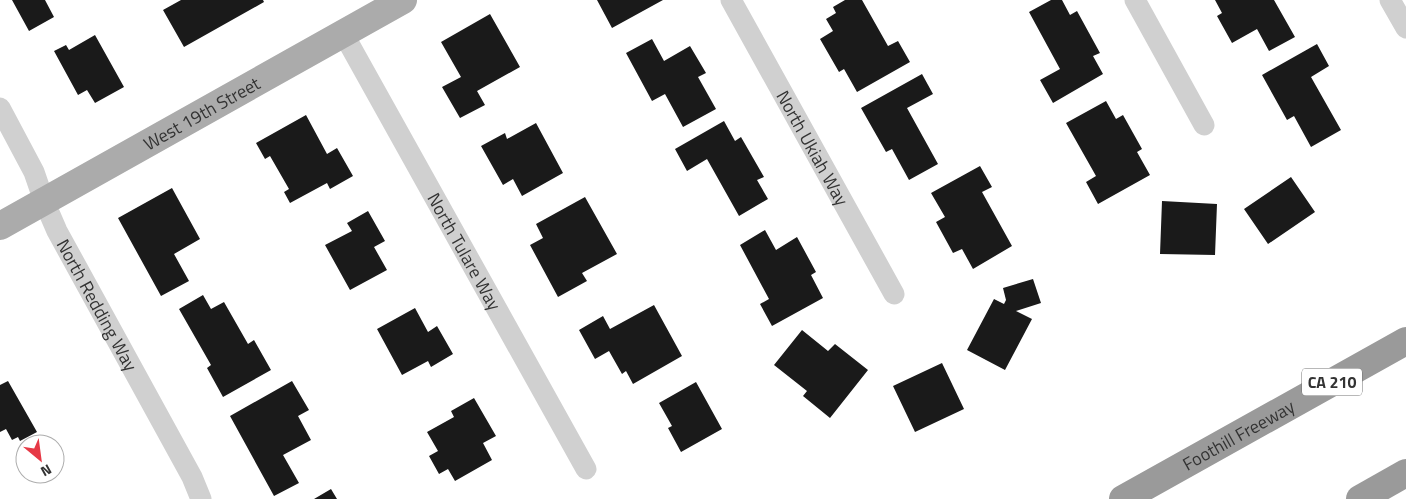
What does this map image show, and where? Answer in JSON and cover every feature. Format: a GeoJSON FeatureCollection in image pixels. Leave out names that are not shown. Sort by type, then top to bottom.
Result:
{"type":"FeatureCollection","features":[{"type":"Feature","properties":{"kind":"highway","name":"Foothill Freeway"},"geometry":{"type":"LineString","coordinates":[[1123,499],[1406,341]]}},
{"type":"Feature","properties":{"kind":"highway"},"geometry":{"type":"LineString","coordinates":[[1360,499],[1406,473]]}},
{"type":"Feature","properties":{"kind":"main road","name":"West 19th Street"},"geometry":{"type":"LineString","coordinates":[[0,226],[404,0]]}},
{"type":"Feature","properties":{"kind":"street","name":"North Ukiah Way"},"geometry":{"type":"LineString","coordinates":[[731,0],[894,294]]}},
{"type":"Feature","properties":{"kind":"street"},"geometry":{"type":"LineString","coordinates":[[1135,0],[1204,125]]}},
{"type":"Feature","properties":{"kind":"street"},"geometry":{"type":"LineString","coordinates":[[1390,0],[1406,28]]}},
{"type":"Feature","properties":{"kind":"street","name":"North Tulare Way"},"geometry":{"type":"LineString","coordinates":[[343,33],[586,469]]}},
{"type":"Feature","properties":{"kind":"street","name":"North Redding Way"},"geometry":{"type":"LineString","coordinates":[[0,108],[34,172],[57,231],[192,477],[201,499]]}},
{"type":"Feature","properties":{"kind":"building"},"geometry":{"type":"Polygon","coordinates":[[[12,0],[45,0],[54,17],[29,31],[12,0]]]}},
{"type":"Feature","properties":{"kind":"building"},"geometry":{"type":"Polygon","coordinates":[[[181,0],[263,0],[264,2],[184,47],[163,10],[181,0]]]}},
{"type":"Feature","properties":{"kind":"building"},"geometry":{"type":"Polygon","coordinates":[[[597,0],[663,0],[612,28],[597,0]]]}},
{"type":"Feature","properties":{"kind":"building"},"geometry":{"type":"Polygon","coordinates":[[[845,0],[862,0],[888,46],[898,41],[910,62],[857,92],[844,69],[839,72],[820,39],[833,31],[826,19],[836,13],[833,7],[845,0]]]}},
{"type":"Feature","properties":{"kind":"building"},"geometry":{"type":"Polygon","coordinates":[[[1051,0],[1062,0],[1070,15],[1077,11],[1100,53],[1093,56],[1103,74],[1053,103],[1040,80],[1060,69],[1029,12],[1051,0]]]}},
{"type":"Feature","properties":{"kind":"building"},"geometry":{"type":"Polygon","coordinates":[[[1215,0],[1274,0],[1295,37],[1269,51],[1257,29],[1232,43],[1217,16],[1222,13],[1215,0]]]}},
{"type":"Feature","properties":{"kind":"building"},"geometry":{"type":"Polygon","coordinates":[[[490,14],[520,67],[477,91],[485,105],[460,118],[442,87],[461,77],[441,42],[490,14]]]}},
{"type":"Feature","properties":{"kind":"building"},"geometry":{"type":"Polygon","coordinates":[[[95,35],[124,87],[95,103],[87,90],[78,95],[54,51],[66,45],[69,50],[95,35]]]}},
{"type":"Feature","properties":{"kind":"building"},"geometry":{"type":"Polygon","coordinates":[[[652,39],[664,61],[690,46],[706,73],[698,77],[716,109],[683,127],[665,94],[652,101],[626,53],[652,39]]]}},
{"type":"Feature","properties":{"kind":"building"},"geometry":{"type":"Polygon","coordinates":[[[1317,44],[1329,66],[1311,77],[1341,130],[1311,147],[1294,116],[1287,120],[1262,75],[1317,44]]]}},
{"type":"Feature","properties":{"kind":"building"},"geometry":{"type":"Polygon","coordinates":[[[922,74],[933,94],[907,108],[938,164],[909,180],[892,149],[886,152],[861,108],[922,74]]]}},
{"type":"Feature","properties":{"kind":"building"},"geometry":{"type":"Polygon","coordinates":[[[1106,101],[1116,119],[1123,115],[1142,149],[1137,152],[1150,175],[1098,204],[1086,182],[1096,176],[1066,123],[1106,101]]]}},
{"type":"Feature","properties":{"kind":"building"},"geometry":{"type":"Polygon","coordinates":[[[306,115],[327,154],[337,148],[353,176],[330,189],[327,183],[290,203],[284,192],[289,189],[270,156],[265,159],[256,143],[306,115]]]}},
{"type":"Feature","properties":{"kind":"building"},"geometry":{"type":"Polygon","coordinates":[[[724,121],[735,141],[741,137],[764,177],[757,180],[768,199],[739,216],[707,159],[687,171],[675,149],[724,121]]]}},
{"type":"Feature","properties":{"kind":"building"},"geometry":{"type":"Polygon","coordinates":[[[536,123],[563,173],[522,196],[513,179],[503,185],[481,146],[505,133],[507,139],[536,123]]]}},
{"type":"Feature","properties":{"kind":"building"},"geometry":{"type":"Polygon","coordinates":[[[980,166],[992,187],[982,192],[1012,246],[973,269],[962,249],[953,253],[936,222],[945,217],[931,193],[980,166]]]}},
{"type":"Feature","properties":{"kind":"building"},"geometry":{"type":"Polygon","coordinates":[[[1291,177],[1315,212],[1268,244],[1244,209],[1291,177]]]}},
{"type":"Feature","properties":{"kind":"building"},"geometry":{"type":"Polygon","coordinates":[[[172,188],[200,239],[174,254],[189,281],[161,296],[118,218],[172,188]]]}},
{"type":"Feature","properties":{"kind":"building"},"geometry":{"type":"Polygon","coordinates":[[[585,197],[617,254],[582,273],[587,281],[558,297],[530,245],[543,238],[536,224],[585,197]]]}},
{"type":"Feature","properties":{"kind":"building"},"geometry":{"type":"Polygon","coordinates":[[[1162,201],[1217,204],[1215,255],[1160,254],[1162,201]]]}},
{"type":"Feature","properties":{"kind":"building"},"geometry":{"type":"Polygon","coordinates":[[[368,211],[385,241],[374,247],[387,270],[350,290],[325,245],[352,231],[347,223],[368,211]]]}},
{"type":"Feature","properties":{"kind":"building"},"geometry":{"type":"Polygon","coordinates":[[[765,230],[776,250],[797,237],[816,272],[811,275],[823,298],[772,326],[760,304],[769,299],[740,245],[765,230]]]}},
{"type":"Feature","properties":{"kind":"building"},"geometry":{"type":"Polygon","coordinates":[[[1033,279],[1041,303],[1016,311],[1032,319],[1005,370],[967,350],[994,299],[1004,304],[1006,300],[1003,288],[1033,279]]]}},
{"type":"Feature","properties":{"kind":"building"},"geometry":{"type":"Polygon","coordinates":[[[203,295],[211,309],[224,302],[248,344],[254,340],[271,370],[223,397],[207,368],[211,365],[179,309],[203,295]]]}},
{"type":"Feature","properties":{"kind":"building"},"geometry":{"type":"Polygon","coordinates":[[[654,305],[682,356],[633,384],[626,371],[622,374],[609,351],[595,359],[579,330],[603,316],[610,329],[654,305]]]}},
{"type":"Feature","properties":{"kind":"building"},"geometry":{"type":"Polygon","coordinates":[[[415,308],[428,332],[437,326],[453,354],[431,367],[428,361],[402,375],[377,329],[415,308]]]}},
{"type":"Feature","properties":{"kind":"building"},"geometry":{"type":"Polygon","coordinates":[[[802,330],[828,351],[835,344],[868,370],[830,418],[803,396],[807,391],[774,365],[802,330]]]}},
{"type":"Feature","properties":{"kind":"building"},"geometry":{"type":"Polygon","coordinates":[[[942,363],[964,409],[915,432],[893,386],[942,363]]]}},
{"type":"Feature","properties":{"kind":"building"},"geometry":{"type":"Polygon","coordinates":[[[8,381],[37,432],[33,434],[15,434],[15,438],[12,440],[6,429],[0,432],[0,385],[8,381]]]}},
{"type":"Feature","properties":{"kind":"building"},"geometry":{"type":"Polygon","coordinates":[[[292,381],[309,410],[298,416],[311,440],[283,455],[299,483],[274,496],[230,416],[292,381]]]}},
{"type":"Feature","properties":{"kind":"building"},"geometry":{"type":"Polygon","coordinates":[[[696,382],[722,429],[681,452],[668,428],[672,426],[659,403],[696,382]]]}},
{"type":"Feature","properties":{"kind":"building"},"geometry":{"type":"Polygon","coordinates":[[[474,398],[496,436],[483,443],[492,460],[455,481],[448,469],[439,474],[429,456],[438,451],[427,432],[454,417],[451,411],[474,398]]]}},
{"type":"Feature","properties":{"kind":"building"},"geometry":{"type":"Polygon","coordinates":[[[331,489],[337,499],[314,499],[331,489]]]}}]}
